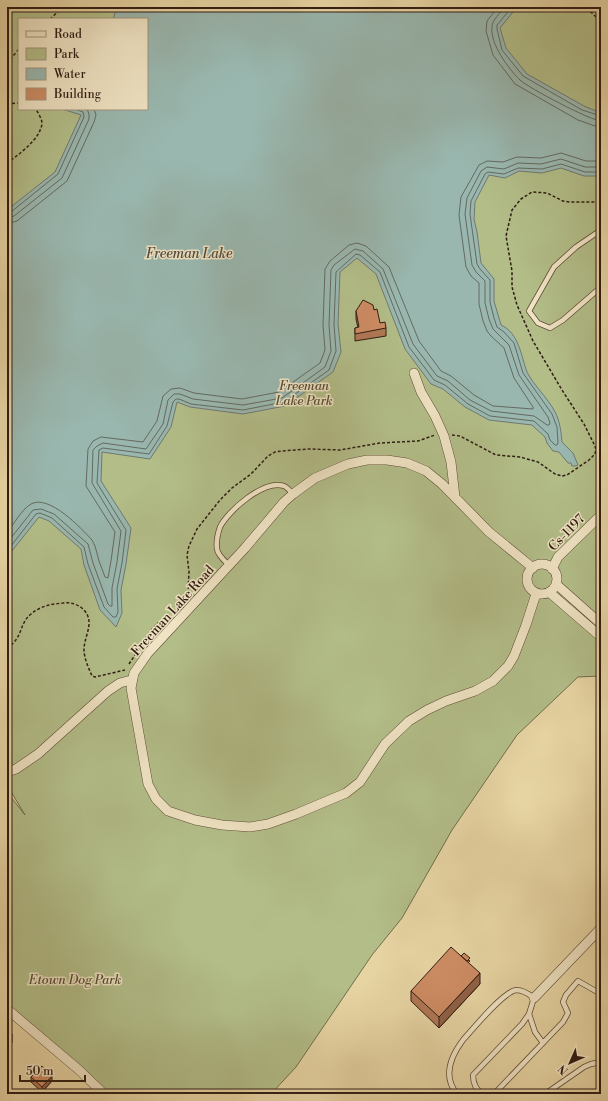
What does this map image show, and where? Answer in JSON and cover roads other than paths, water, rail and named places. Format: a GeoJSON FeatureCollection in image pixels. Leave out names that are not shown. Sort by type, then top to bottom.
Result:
{"type":"FeatureCollection","features":[{"type":"Feature","properties":{"kind":"street"},"geometry":{"type":"LineString","coordinates":[[414,373],[421,392],[435,416],[443,434],[451,462],[455,497]]}},
{"type":"Feature","properties":{"kind":"street","name":"Freeman Lake Road"},"geometry":{"type":"LineString","coordinates":[[132,680],[134,673],[148,653],[230,566],[274,513],[293,494],[315,478],[340,466],[357,462],[382,460],[407,463],[426,471],[455,497],[489,532],[532,568]]}},
{"type":"Feature","properties":{"kind":"street","name":"Cs-1197"},"geometry":{"type":"LineString","coordinates":[[552,569],[558,557],[601,515]]}},
{"type":"Feature","properties":{"kind":"street"},"geometry":{"type":"LineString","coordinates":[[542,564],[552,569],[556,574],[557,579],[553,590],[538,594],[531,590],[527,579],[528,573],[532,568],[542,564]]}},
{"type":"Feature","properties":{"kind":"street"},"geometry":{"type":"LineString","coordinates":[[556,584],[601,624]]}},
{"type":"Feature","properties":{"kind":"street"},"geometry":{"type":"LineString","coordinates":[[548,592],[601,637]]}},
{"type":"Feature","properties":{"kind":"street"},"geometry":{"type":"LineString","coordinates":[[7,772],[16,769],[38,754],[108,691],[120,683],[132,680],[131,688],[148,784],[156,799],[168,811],[194,820],[222,825],[250,826],[268,824],[296,814],[349,791],[365,776],[385,744],[409,722],[427,710],[446,701],[475,691],[493,681],[501,674],[514,656],[535,597],[538,594]]}},
{"type":"Feature","properties":{"kind":"street"},"geometry":{"type":"LineString","coordinates":[[534,998],[601,928]]}},
{"type":"Feature","properties":{"kind":"street"},"geometry":{"type":"LineString","coordinates":[[7,1010],[79,1070],[104,1094]]}},
{"type":"Feature","properties":{"kind":"lane"},"geometry":{"type":"LineString","coordinates":[[601,230],[576,247],[554,267],[529,311],[538,323],[550,328],[563,320],[601,287]]}},
{"type":"Feature","properties":{"kind":"lane"},"geometry":{"type":"LineString","coordinates":[[230,566],[221,557],[217,549],[217,538],[220,527],[239,504],[256,491],[271,485],[284,486],[293,494]]}},
{"type":"Feature","properties":{"kind":"lane"},"geometry":{"type":"LineString","coordinates":[[491,1094],[495,1093],[563,1022],[568,1013],[563,1002],[566,995],[578,981],[601,994]]}},
{"type":"Feature","properties":{"kind":"lane"},"geometry":{"type":"LineString","coordinates":[[457,1094],[448,1075],[452,1057],[463,1040],[506,995],[516,990],[525,992],[534,998],[529,1014],[522,1024],[473,1075],[473,1081],[477,1091],[483,1094]]}},
{"type":"Feature","properties":{"kind":"lane"},"geometry":{"type":"LineString","coordinates":[[529,1014],[535,1032],[543,1043]]}},
{"type":"Feature","properties":{"kind":"lane"},"geometry":{"type":"LineString","coordinates":[[545,1094],[584,1067],[601,1062]]}},
{"type":"Feature","properties":{"kind":"water","name":"Freeman Lake"},"geometry":{"type":"Polygon","coordinates":[[[117,7],[517,7],[500,28],[506,48],[527,74],[584,106],[601,113],[601,176],[584,176],[561,168],[542,173],[519,171],[505,178],[489,175],[475,202],[474,219],[481,263],[494,279],[494,301],[501,325],[512,333],[516,339],[527,372],[557,415],[561,430],[562,442],[573,453],[578,465],[572,466],[571,463],[568,463],[559,452],[553,451],[547,443],[545,437],[532,425],[489,420],[465,407],[443,389],[431,384],[405,349],[376,274],[357,258],[340,272],[338,324],[341,352],[333,372],[285,406],[243,414],[190,407],[177,402],[171,427],[150,459],[102,452],[101,481],[131,528],[121,590],[122,613],[116,627],[100,610],[84,565],[81,549],[49,521],[39,517],[7,557],[7,210],[55,172],[81,115],[65,110],[148,110],[148,18],[113,18],[117,7]]]}},
{"type":"Feature","properties":{"kind":"park label","name":"Freeman Lake Park"},"geometry":{"type":"Point","coordinates":[304,392]}},
{"type":"Feature","properties":{"kind":"park label","name":"Etown Dog Park"},"geometry":{"type":"Point","coordinates":[75,979]}}]}
